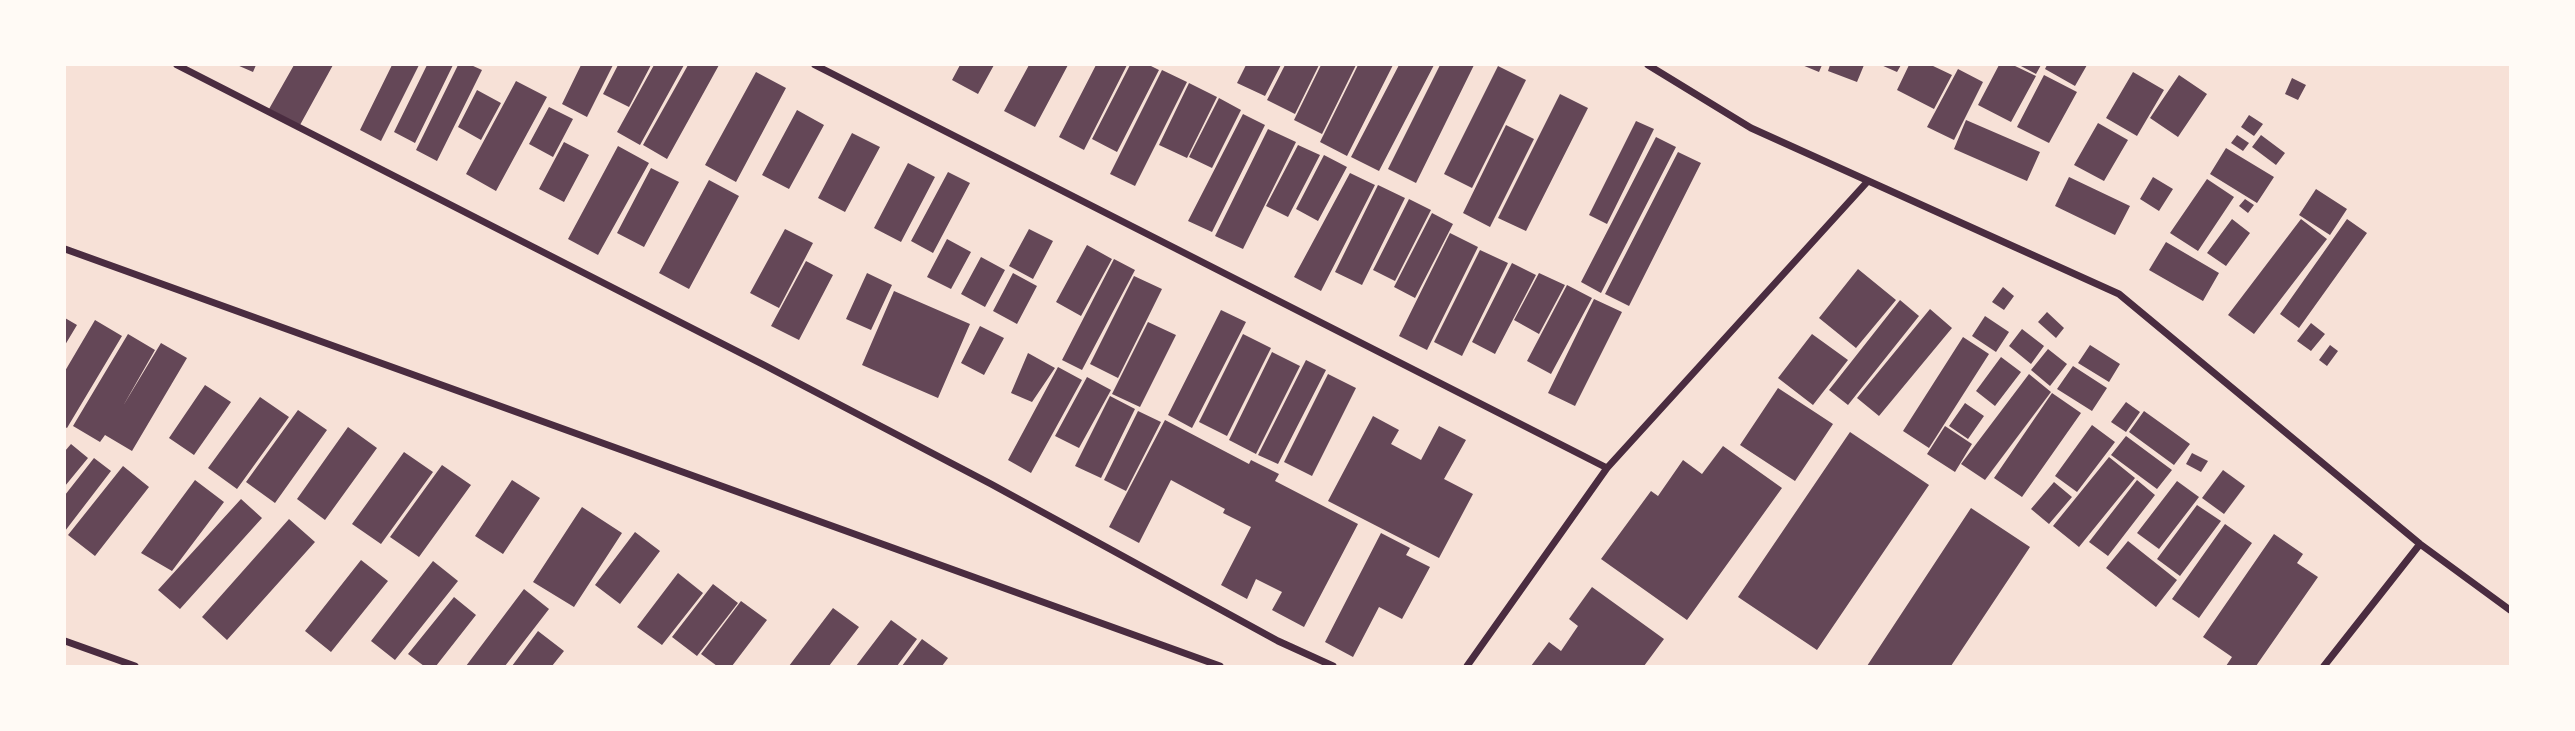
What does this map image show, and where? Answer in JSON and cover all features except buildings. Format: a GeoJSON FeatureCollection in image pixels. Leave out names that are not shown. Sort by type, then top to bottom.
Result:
{"type":"FeatureCollection","features":[{"type":"Feature","properties":{"kind":"street"},"geometry":{"type":"LineString","coordinates":[[177,65],[764,365],[1278,641],[1333,666]]}},
{"type":"Feature","properties":{"kind":"street"},"geometry":{"type":"LineString","coordinates":[[815,65],[1607,468]]}},
{"type":"Feature","properties":{"kind":"street"},"geometry":{"type":"LineString","coordinates":[[1648,65],[1751,128],[2119,294],[2420,544],[2510,610]]}},
{"type":"Feature","properties":{"kind":"street"},"geometry":{"type":"LineString","coordinates":[[1467,666],[1607,468],[1868,181]]}},
{"type":"Feature","properties":{"kind":"street"},"geometry":{"type":"LineString","coordinates":[[65,249],[1220,666]]}},
{"type":"Feature","properties":{"kind":"street"},"geometry":{"type":"LineString","coordinates":[[2324,666],[2420,544]]}},
{"type":"Feature","properties":{"kind":"street"},"geometry":{"type":"LineString","coordinates":[[65,641],[135,666]]}}]}
